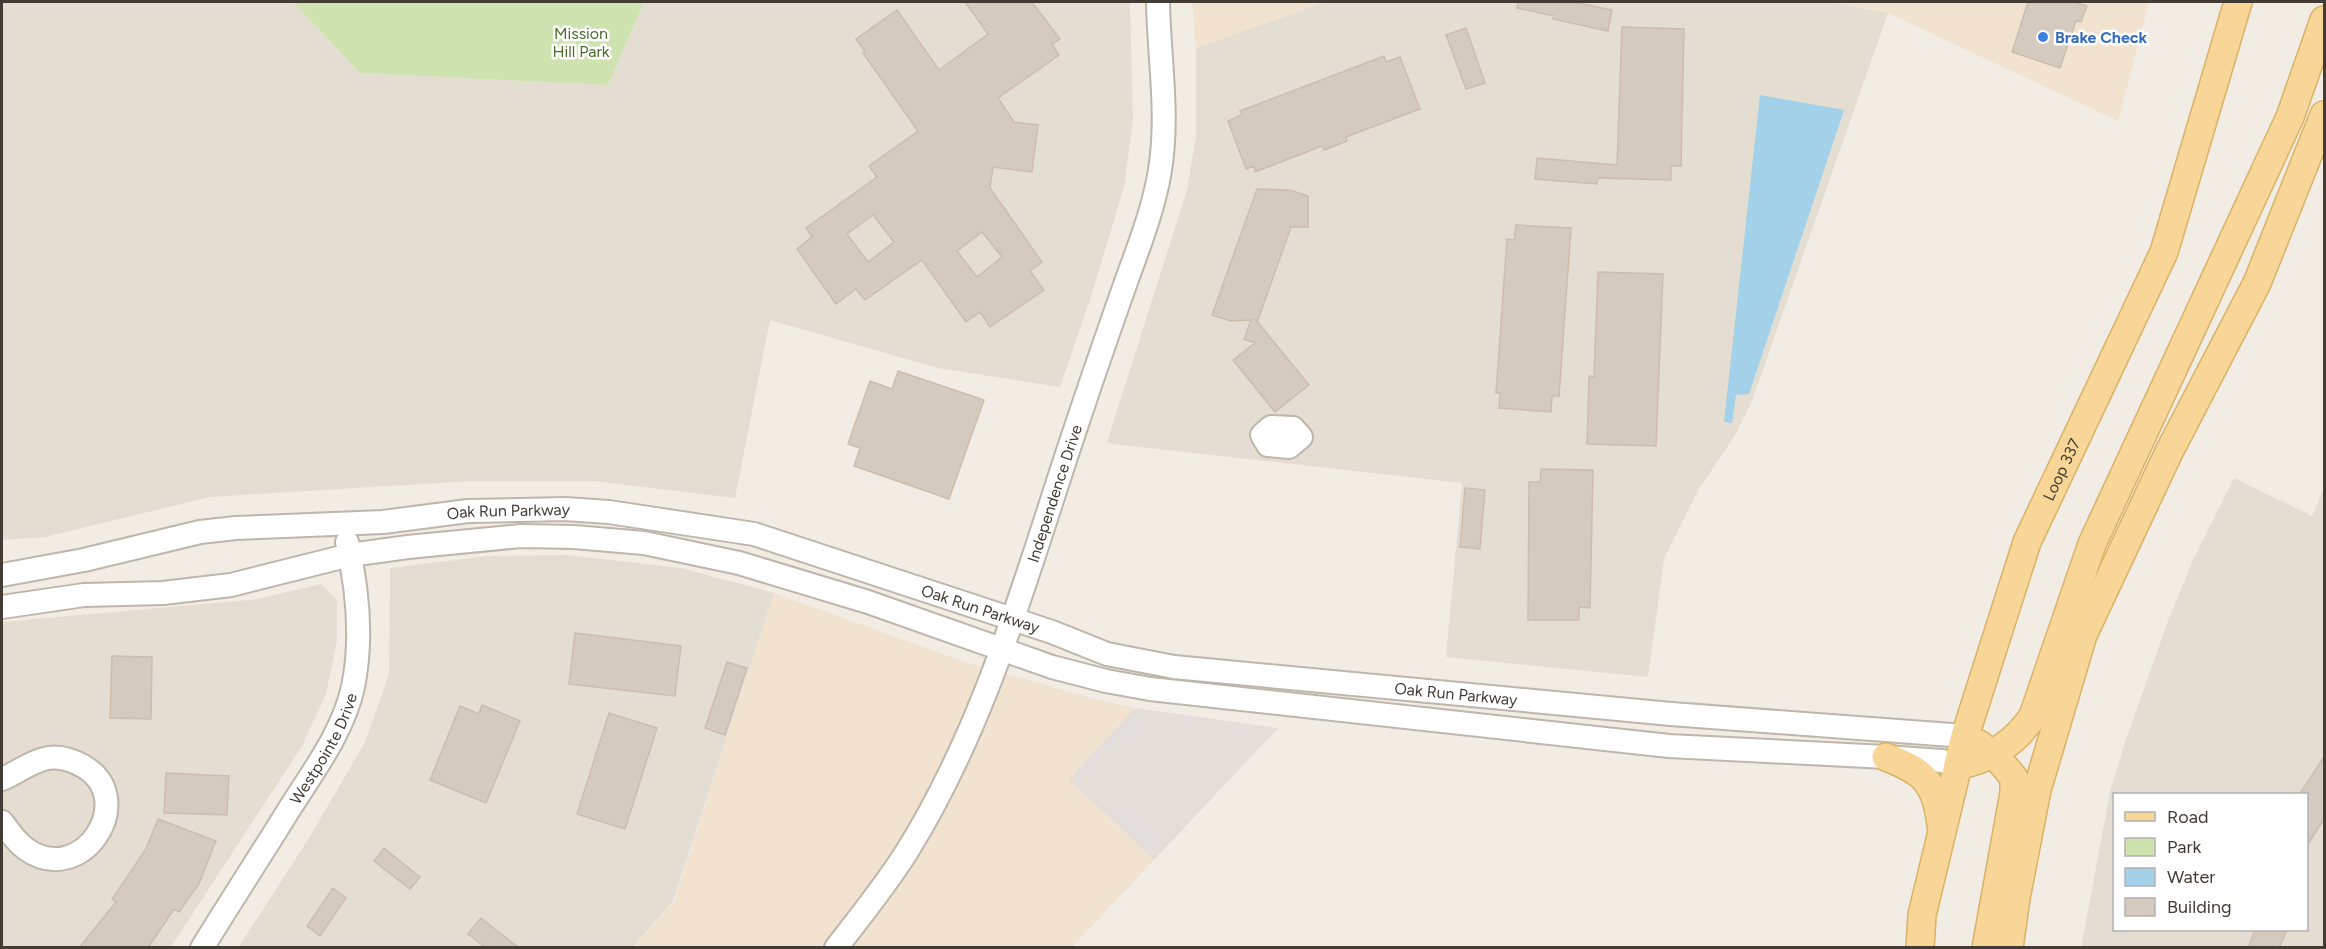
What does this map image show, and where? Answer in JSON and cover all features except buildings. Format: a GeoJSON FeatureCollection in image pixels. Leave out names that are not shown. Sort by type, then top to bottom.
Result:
{"type":"FeatureCollection","features":[{"type":"Feature","properties":{"kind":"main road","name":"Loop 337"},"geometry":{"type":"LineString","coordinates":[[1920,948],[1922,915],[1965,736],[2027,543],[2164,252],[2238,2]]}},
{"type":"Feature","properties":{"kind":"main road"},"geometry":{"type":"LineString","coordinates":[[1958,765],[1968,764],[1992,753],[2023,731],[2033,716],[2092,544],[2290,117],[2325,21]]}},
{"type":"Feature","properties":{"kind":"main road"},"geometry":{"type":"LineString","coordinates":[[2009,948],[2016,898],[2037,790],[2083,635],[2169,452],[2257,283],[2324,120]]}},
{"type":"Feature","properties":{"kind":"main road"},"geometry":{"type":"LineString","coordinates":[[1965,736],[1992,753],[2014,778],[2014,793],[1986,948]]}},
{"type":"Feature","properties":{"kind":"main road"},"geometry":{"type":"LineString","coordinates":[[1886,757],[1909,766],[1929,782],[1938,804],[1942,832]]}},
{"type":"Feature","properties":{"kind":"street","name":"Independence Drive"},"geometry":{"type":"LineString","coordinates":[[836,948],[905,854],[934,804],[972,725],[1004,650],[1156,190],[1164,125],[1158,2]]}},
{"type":"Feature","properties":{"kind":"street","name":"Oak Run Parkway"},"geometry":{"type":"LineString","coordinates":[[2,575],[84,560],[200,532],[236,528],[344,524],[517,508],[565,508],[630,515],[754,534],[1052,632],[1107,654],[1174,667],[1671,714],[1965,736]]}},
{"type":"Feature","properties":{"kind":"street","name":"Westpointe Drive"},"geometry":{"type":"LineString","coordinates":[[202,948],[316,767],[342,720],[353,687],[358,645],[358,603],[344,524]]}},
{"type":"Feature","properties":{"kind":"street","name":"Oak Run Parkway"},"geometry":{"type":"LineString","coordinates":[[2,607],[84,595],[163,593],[231,585],[350,555],[431,544],[521,536],[574,537],[644,543],[777,573],[878,605],[1052,667],[1106,681],[1150,689],[1669,746],[1886,757],[1942,761],[1958,765]]}},
{"type":"Feature","properties":{"kind":"street"},"geometry":{"type":"LineString","coordinates":[[2,779],[49,758],[75,761],[86,768],[99,783],[106,801],[106,814],[96,839],[81,851],[62,858],[36,855],[25,848],[2,822]]}},
{"type":"Feature","properties":{"kind":"shaded area"},"geometry":{"type":"Polygon","coordinates":[[[2,2],[293,2],[360,73],[608,85],[644,2],[1130,2],[1133,120],[1124,187],[1091,297],[1060,387],[938,368],[770,320],[735,498],[593,481],[472,481],[210,497],[45,537],[2,540],[2,2]]]}},
{"type":"Feature","properties":{"kind":"shaded area"},"geometry":{"type":"Polygon","coordinates":[[[1192,2],[1325,2],[1196,48],[1192,2]]]}},
{"type":"Feature","properties":{"kind":"shaded area"},"geometry":{"type":"Polygon","coordinates":[[[1325,2],[1832,2],[1888,13],[1752,401],[1734,437],[1699,489],[1664,559],[1648,677],[1446,657],[1462,483],[1107,442],[1187,190],[1196,136],[1196,48],[1325,2]]]}},
{"type":"Feature","properties":{"kind":"shaded area"},"geometry":{"type":"Polygon","coordinates":[[[1832,2],[2149,2],[2118,121],[1888,13],[1832,2]]]}},
{"type":"Feature","properties":{"kind":"shaded area"},"geometry":{"type":"Polygon","coordinates":[[[2234,478],[2312,516],[2324,488],[2324,947],[2081,948],[2110,792],[2125,742],[2169,618],[2194,558],[2234,478]]]}},
{"type":"Feature","properties":{"kind":"shaded area"},"geometry":{"type":"Polygon","coordinates":[[[566,555],[681,568],[774,593],[673,901],[633,947],[238,948],[309,838],[365,742],[389,674],[390,568],[487,556],[566,555]]]}},
{"type":"Feature","properties":{"kind":"shaded area"},"geometry":{"type":"Polygon","coordinates":[[[321,584],[337,600],[337,640],[326,694],[302,746],[171,947],[2,948],[2,622],[258,599],[321,584]]]}},
{"type":"Feature","properties":{"kind":"shaded area"},"geometry":{"type":"Polygon","coordinates":[[[774,593],[968,663],[1135,708],[1069,779],[1154,860],[1072,947],[633,948],[674,901],[774,593]]]}},
{"type":"Feature","properties":{"kind":"shaded area"},"geometry":{"type":"Polygon","coordinates":[[[1135,708],[1278,728],[1154,860],[1069,779],[1135,708]]]}},
{"type":"Feature","properties":{"kind":"green space","name":"Mission Hill Park"},"geometry":{"type":"Polygon","coordinates":[[[293,2],[644,2],[608,85],[360,73],[293,2]]]}},
{"type":"Feature","properties":{"kind":"water"},"geometry":{"type":"Polygon","coordinates":[[[1760,95],[1844,110],[1749,394],[1736,395],[1732,423],[1724,422],[1760,95]]]}},
{"type":"Feature","properties":{"kind":"place","name":"Brake Check"},"geometry":{"type":"Point","coordinates":[2043,37]}}]}
